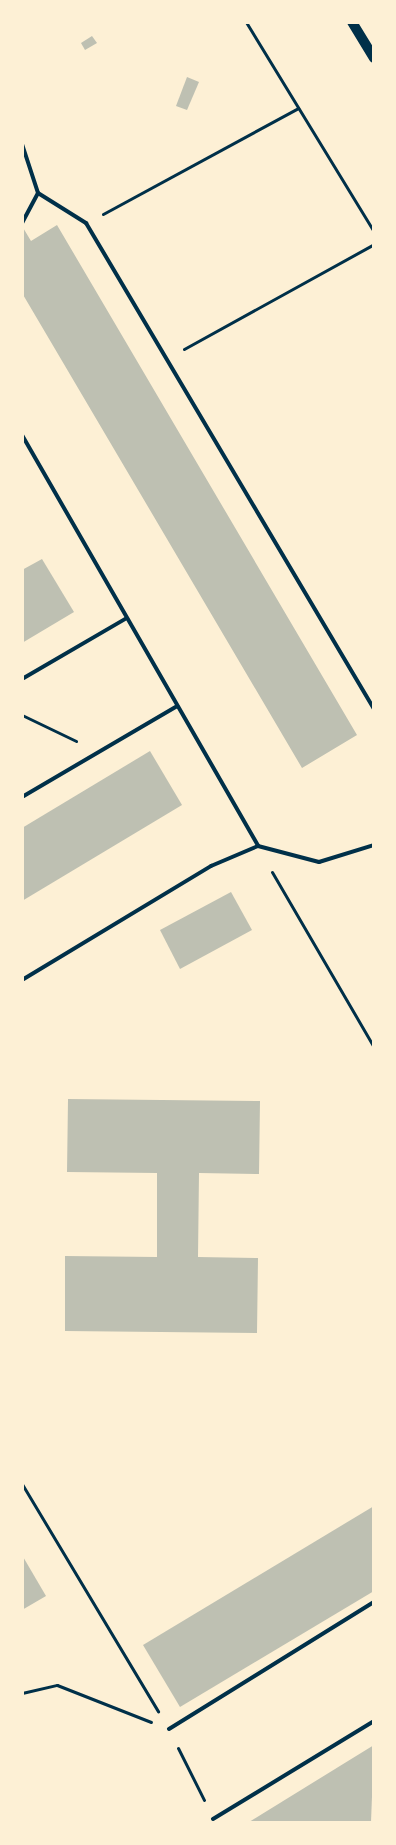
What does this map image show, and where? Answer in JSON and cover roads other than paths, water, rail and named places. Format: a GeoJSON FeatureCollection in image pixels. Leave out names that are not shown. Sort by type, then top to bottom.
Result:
{"type":"FeatureCollection","features":[{"type":"Feature","properties":{"kind":"main road"},"geometry":{"type":"LineString","coordinates":[[352,22],[374,58]]}},
{"type":"Feature","properties":{"kind":"lane"},"geometry":{"type":"LineString","coordinates":[[22,144],[38,193],[86,223],[374,709]]}},
{"type":"Feature","properties":{"kind":"lane"},"geometry":{"type":"LineString","coordinates":[[22,223],[38,193]]}},
{"type":"Feature","properties":{"kind":"lane"},"geometry":{"type":"LineString","coordinates":[[22,435],[258,846]]}},
{"type":"Feature","properties":{"kind":"lane"},"geometry":{"type":"LineString","coordinates":[[22,679],[127,618]]}},
{"type":"Feature","properties":{"kind":"lane"},"geometry":{"type":"LineString","coordinates":[[22,797],[177,706]]}},
{"type":"Feature","properties":{"kind":"lane"},"geometry":{"type":"LineString","coordinates":[[22,980],[211,866],[258,846],[319,862],[374,845]]}},
{"type":"Feature","properties":{"kind":"lane"},"geometry":{"type":"LineString","coordinates":[[168,1729],[374,1602]]}},
{"type":"Feature","properties":{"kind":"lane"},"geometry":{"type":"LineString","coordinates":[[213,1819],[374,1721]]}}]}
